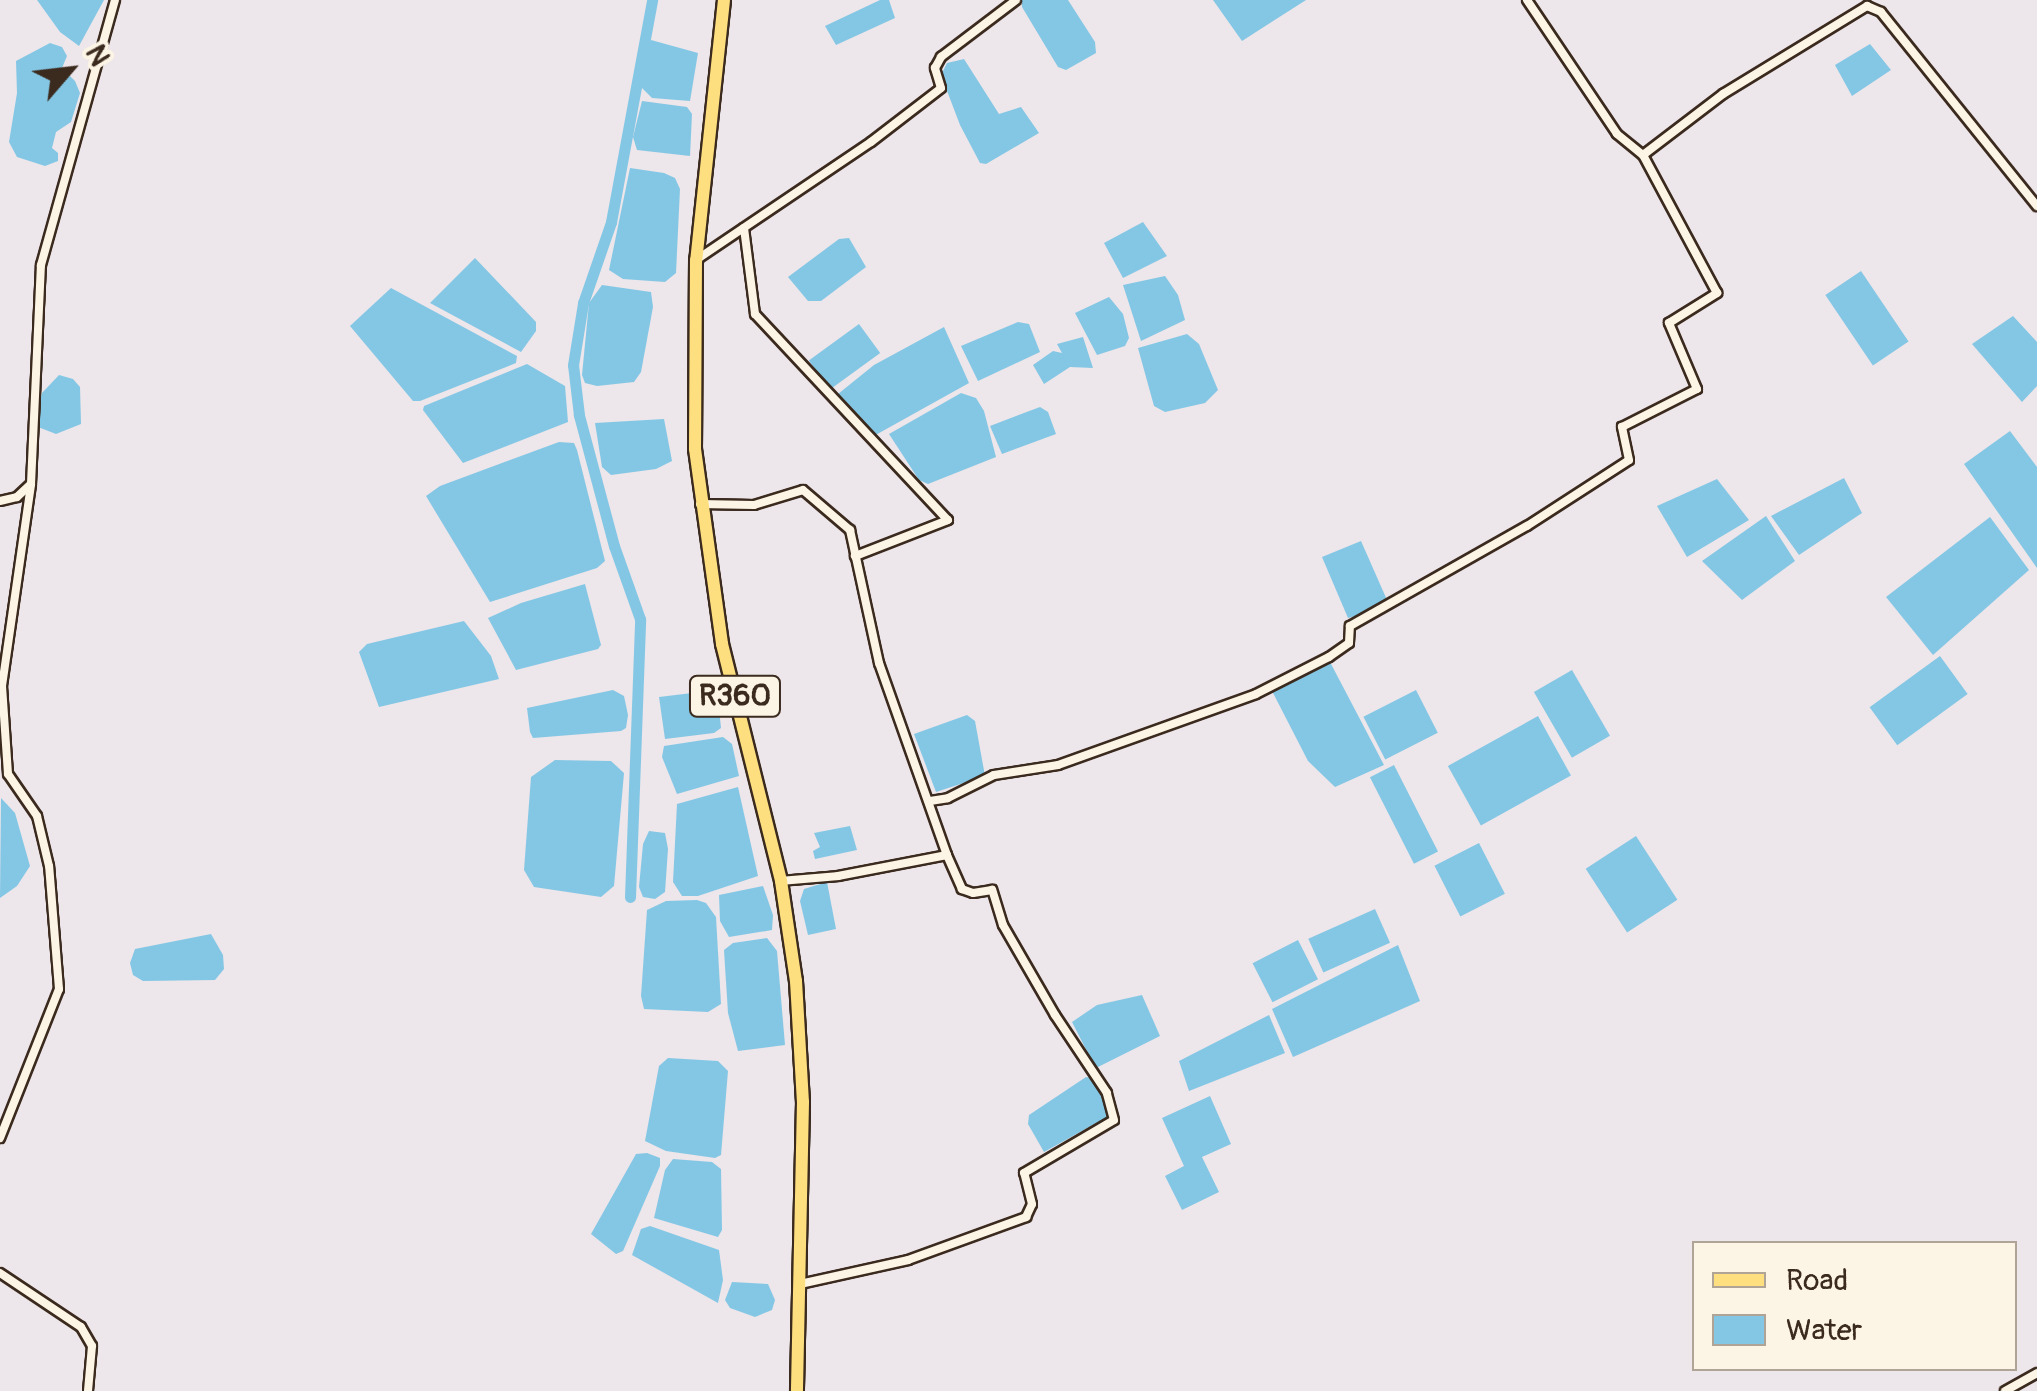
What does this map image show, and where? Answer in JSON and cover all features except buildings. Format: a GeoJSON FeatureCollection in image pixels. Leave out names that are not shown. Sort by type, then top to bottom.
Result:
{"type":"FeatureCollection","features":[{"type":"Feature","properties":{"kind":"main road","name":"R360"},"geometry":{"type":"LineString","coordinates":[[724,0],[696,260],[695,449],[722,644],[792,941],[801,1050],[797,1391]]}},
{"type":"Feature","properties":{"kind":"street"},"geometry":{"type":"LineString","coordinates":[[0,1138],[59,989],[49,866],[37,816],[8,774],[2,686],[31,484],[41,265],[87,89],[115,0]]}},
{"type":"Feature","properties":{"kind":"street"},"geometry":{"type":"LineString","coordinates":[[696,260],[941,88],[935,68],[941,57],[1016,0]]}},
{"type":"Feature","properties":{"kind":"street"},"geometry":{"type":"LineString","coordinates":[[930,801],[948,798],[994,775],[1058,765],[1256,694],[1329,657],[1350,643],[1350,626],[1527,526],[1630,460],[1622,427],[1696,389],[1668,323],[1717,293],[1643,155],[1617,134],[1527,0]]}},
{"type":"Feature","properties":{"kind":"street"},"geometry":{"type":"LineString","coordinates":[[1643,155],[1723,94],[1870,3],[2037,206]]}},
{"type":"Feature","properties":{"kind":"street"},"geometry":{"type":"LineString","coordinates":[[744,228],[755,314],[948,520],[855,556]]}},
{"type":"Feature","properties":{"kind":"street"},"geometry":{"type":"LineString","coordinates":[[0,501],[17,497],[31,484]]}},
{"type":"Feature","properties":{"kind":"street"},"geometry":{"type":"LineString","coordinates":[[700,504],[754,505],[803,490],[850,530],[879,663],[962,889],[973,893],[992,890],[1004,925],[1029,970],[1108,1093],[1114,1120],[1024,1173],[1032,1204],[1026,1217],[908,1260],[800,1284]]}},
{"type":"Feature","properties":{"kind":"street"},"geometry":{"type":"LineString","coordinates":[[780,881],[838,876],[947,855]]}},
{"type":"Feature","properties":{"kind":"street"},"geometry":{"type":"LineString","coordinates":[[0,1273],[81,1326],[92,1346],[88,1391]]}},
{"type":"Feature","properties":{"kind":"street"},"geometry":{"type":"LineString","coordinates":[[2006,1391],[2037,1372]]}},
{"type":"Feature","properties":{"kind":"water"},"geometry":{"type":"Polygon","coordinates":[[[37,0],[104,0],[79,46],[60,32],[37,0]]]}},
{"type":"Feature","properties":{"kind":"water"},"geometry":{"type":"Polygon","coordinates":[[[880,0],[889,0],[895,18],[836,45],[825,26],[880,0]]]}},
{"type":"Feature","properties":{"kind":"water"},"geometry":{"type":"Polygon","coordinates":[[[1022,0],[1068,0],[1095,42],[1096,53],[1066,70],[1058,67],[1022,7],[1022,0]]]}},
{"type":"Feature","properties":{"kind":"water"},"geometry":{"type":"Polygon","coordinates":[[[1213,0],[1306,0],[1242,41],[1213,0]]]}},
{"type":"Feature","properties":{"kind":"water"},"geometry":{"type":"Polygon","coordinates":[[[651,40],[698,53],[690,101],[652,98],[641,87],[641,63],[651,40]]]}},
{"type":"Feature","properties":{"kind":"water"},"geometry":{"type":"Polygon","coordinates":[[[50,43],[62,47],[67,56],[62,68],[80,93],[71,122],[56,132],[52,148],[58,153],[58,161],[45,166],[17,157],[9,142],[17,93],[16,61],[50,43]]]}},
{"type":"Feature","properties":{"kind":"water"},"geometry":{"type":"Polygon","coordinates":[[[1870,44],[1891,70],[1852,96],[1835,65],[1870,44]]]}},
{"type":"Feature","properties":{"kind":"water"},"geometry":{"type":"Polygon","coordinates":[[[964,59],[999,114],[1021,107],[1039,133],[986,164],[980,163],[960,125],[941,75],[947,63],[964,59]]]}},
{"type":"Feature","properties":{"kind":"water"},"geometry":{"type":"Polygon","coordinates":[[[642,101],[687,107],[692,114],[690,156],[637,150],[633,137],[642,101]]]}},
{"type":"Feature","properties":{"kind":"water"},"geometry":{"type":"Polygon","coordinates":[[[630,168],[664,173],[675,178],[680,189],[676,273],[665,282],[623,279],[609,270],[630,168]]]}},
{"type":"Feature","properties":{"kind":"water"},"geometry":{"type":"Polygon","coordinates":[[[1143,222],[1167,256],[1123,278],[1104,243],[1143,222]]]}},
{"type":"Feature","properties":{"kind":"water"},"geometry":{"type":"Polygon","coordinates":[[[849,238],[866,267],[821,301],[808,301],[788,277],[839,239],[849,238]]]}},
{"type":"Feature","properties":{"kind":"water"},"geometry":{"type":"Polygon","coordinates":[[[475,258],[536,322],[536,331],[521,352],[430,303],[475,258]]]}},
{"type":"Feature","properties":{"kind":"water"},"geometry":{"type":"Polygon","coordinates":[[[1861,271],[1909,341],[1873,366],[1825,295],[1861,271]]]}},
{"type":"Feature","properties":{"kind":"water"},"geometry":{"type":"Polygon","coordinates":[[[1165,276],[1178,295],[1185,320],[1141,341],[1123,285],[1165,276]]]}},
{"type":"Feature","properties":{"kind":"water"},"geometry":{"type":"Polygon","coordinates":[[[602,285],[651,292],[653,307],[641,372],[634,382],[597,386],[585,383],[582,375],[589,303],[602,285]]]}},
{"type":"Feature","properties":{"kind":"water"},"geometry":{"type":"Polygon","coordinates":[[[391,288],[517,356],[516,363],[413,401],[350,326],[391,288]]]}},
{"type":"Feature","properties":{"kind":"water"},"geometry":{"type":"Polygon","coordinates":[[[1109,297],[1123,314],[1129,338],[1125,346],[1097,355],[1075,313],[1109,297]]]}},
{"type":"Feature","properties":{"kind":"water"},"geometry":{"type":"Polygon","coordinates":[[[2013,316],[2037,342],[2037,386],[2022,402],[1972,344],[2013,316]]]}},
{"type":"Feature","properties":{"kind":"water"},"geometry":{"type":"Polygon","coordinates":[[[1018,322],[1029,324],[1040,352],[978,381],[961,346],[1018,322]]]}},
{"type":"Feature","properties":{"kind":"water"},"geometry":{"type":"Polygon","coordinates":[[[859,324],[880,353],[830,390],[809,360],[859,324]]]}},
{"type":"Feature","properties":{"kind":"water"},"geometry":{"type":"Polygon","coordinates":[[[944,327],[969,383],[872,437],[838,394],[874,365],[944,327]]]}},
{"type":"Feature","properties":{"kind":"water"},"geometry":{"type":"Polygon","coordinates":[[[1187,334],[1199,344],[1218,390],[1205,403],[1165,412],[1154,406],[1138,348],[1187,334]]]}},
{"type":"Feature","properties":{"kind":"water"},"geometry":{"type":"Polygon","coordinates":[[[1083,337],[1093,368],[1070,367],[1044,384],[1033,365],[1053,351],[1062,353],[1057,344],[1083,337]]]}},
{"type":"Feature","properties":{"kind":"water"},"geometry":{"type":"Polygon","coordinates":[[[527,364],[565,386],[568,422],[463,463],[423,410],[424,406],[527,364]]]}},
{"type":"Feature","properties":{"kind":"water"},"geometry":{"type":"Polygon","coordinates":[[[59,375],[73,379],[80,387],[81,424],[56,434],[38,427],[39,404],[42,393],[59,375]]]}},
{"type":"Feature","properties":{"kind":"water"},"geometry":{"type":"Polygon","coordinates":[[[961,393],[976,398],[984,411],[996,457],[928,484],[919,480],[889,434],[961,393]]]}},
{"type":"Feature","properties":{"kind":"water"},"geometry":{"type":"Polygon","coordinates":[[[1040,407],[1048,412],[1056,434],[1002,454],[990,426],[1040,407]]]}},
{"type":"Feature","properties":{"kind":"water"},"geometry":{"type":"Polygon","coordinates":[[[664,419],[672,461],[656,469],[611,475],[602,467],[595,423],[664,419]]]}},
{"type":"Feature","properties":{"kind":"water"},"geometry":{"type":"Polygon","coordinates":[[[2010,431],[2037,467],[2037,568],[1964,464],[2010,431]]]}},
{"type":"Feature","properties":{"kind":"water"},"geometry":{"type":"Polygon","coordinates":[[[559,442],[574,443],[577,450],[605,561],[597,568],[490,602],[426,496],[440,486],[559,442]]]}},
{"type":"Feature","properties":{"kind":"water"},"geometry":{"type":"Polygon","coordinates":[[[1844,478],[1862,513],[1799,555],[1771,516],[1844,478]]]}},
{"type":"Feature","properties":{"kind":"water"},"geometry":{"type":"Polygon","coordinates":[[[1717,479],[1749,520],[1687,557],[1657,506],[1717,479]]]}},
{"type":"Feature","properties":{"kind":"water"},"geometry":{"type":"Polygon","coordinates":[[[1766,516],[1795,561],[1742,600],[1702,561],[1766,516]]]}},
{"type":"Feature","properties":{"kind":"water"},"geometry":{"type":"Polygon","coordinates":[[[1990,517],[2029,570],[1933,655],[1886,597],[1990,517]]]}},
{"type":"Feature","properties":{"kind":"water"},"geometry":{"type":"Polygon","coordinates":[[[1361,541],[1387,600],[1368,613],[1348,618],[1322,557],[1361,541]]]}},
{"type":"Feature","properties":{"kind":"water"},"geometry":{"type":"Polygon","coordinates":[[[585,584],[601,645],[598,649],[516,670],[488,618],[521,603],[585,584]]]}},
{"type":"Feature","properties":{"kind":"water"},"geometry":{"type":"Polygon","coordinates":[[[464,621],[491,656],[499,679],[379,707],[359,652],[367,644],[464,621]]]}},
{"type":"Feature","properties":{"kind":"water"},"geometry":{"type":"Polygon","coordinates":[[[1940,656],[1968,694],[1897,745],[1870,707],[1940,656]]]}},
{"type":"Feature","properties":{"kind":"water"},"geometry":{"type":"Polygon","coordinates":[[[1330,662],[1384,765],[1335,787],[1308,761],[1271,689],[1330,662]]]}},
{"type":"Feature","properties":{"kind":"water"},"geometry":{"type":"Polygon","coordinates":[[[1572,670],[1610,736],[1572,758],[1534,692],[1572,670]]]}},
{"type":"Feature","properties":{"kind":"water"},"geometry":{"type":"Polygon","coordinates":[[[613,690],[624,696],[628,715],[626,728],[621,731],[533,738],[527,708],[613,690]]]}},
{"type":"Feature","properties":{"kind":"water"},"geometry":{"type":"Polygon","coordinates":[[[717,690],[721,728],[714,733],[665,739],[659,697],[717,690]]]}},
{"type":"Feature","properties":{"kind":"water"},"geometry":{"type":"Polygon","coordinates":[[[1416,690],[1438,733],[1385,760],[1363,717],[1416,690]]]}},
{"type":"Feature","properties":{"kind":"water"},"geometry":{"type":"Polygon","coordinates":[[[967,715],[975,721],[985,776],[936,792],[914,734],[967,715]]]}},
{"type":"Feature","properties":{"kind":"water"},"geometry":{"type":"Polygon","coordinates":[[[1538,716],[1571,775],[1481,825],[1448,766],[1538,716]]]}},
{"type":"Feature","properties":{"kind":"water"},"geometry":{"type":"Polygon","coordinates":[[[723,737],[732,744],[739,776],[677,794],[662,757],[664,746],[723,737]]]}},
{"type":"Feature","properties":{"kind":"water"},"geometry":{"type":"Polygon","coordinates":[[[555,760],[611,761],[624,773],[614,886],[601,897],[534,887],[524,870],[531,777],[555,760]]]}},
{"type":"Feature","properties":{"kind":"water"},"geometry":{"type":"Polygon","coordinates":[[[1394,765],[1438,851],[1414,864],[1370,777],[1394,765]]]}},
{"type":"Feature","properties":{"kind":"water"},"geometry":{"type":"Polygon","coordinates":[[[738,787],[758,876],[698,896],[682,896],[673,882],[677,804],[738,787]]]}},
{"type":"Feature","properties":{"kind":"water"},"geometry":{"type":"Polygon","coordinates":[[[1,798],[15,813],[30,866],[17,886],[0,898],[1,798]]]}},
{"type":"Feature","properties":{"kind":"water"},"geometry":{"type":"Polygon","coordinates":[[[850,826],[857,850],[815,859],[813,851],[820,847],[814,833],[850,826]]]}},
{"type":"Feature","properties":{"kind":"water"},"geometry":{"type":"Polygon","coordinates":[[[649,831],[665,833],[668,849],[665,892],[655,899],[643,897],[639,887],[643,844],[649,831]]]}},
{"type":"Feature","properties":{"kind":"water"},"geometry":{"type":"Polygon","coordinates":[[[1636,836],[1677,900],[1627,932],[1586,869],[1636,836]]]}},
{"type":"Feature","properties":{"kind":"water"},"geometry":{"type":"Polygon","coordinates":[[[1479,843],[1505,894],[1460,916],[1434,866],[1479,843]]]}},
{"type":"Feature","properties":{"kind":"water"},"geometry":{"type":"Polygon","coordinates":[[[827,882],[836,929],[808,935],[800,901],[804,889],[827,882]]]}},
{"type":"Feature","properties":{"kind":"water"},"geometry":{"type":"Polygon","coordinates":[[[763,886],[773,915],[772,930],[729,937],[720,921],[719,895],[763,886]]]}},
{"type":"Feature","properties":{"kind":"water"},"geometry":{"type":"Polygon","coordinates":[[[666,901],[706,903],[716,917],[721,1004],[708,1012],[644,1009],[641,996],[647,910],[666,901]]]}},
{"type":"Feature","properties":{"kind":"water"},"geometry":{"type":"Polygon","coordinates":[[[1375,909],[1390,943],[1323,972],[1308,939],[1375,909]]]}},
{"type":"Feature","properties":{"kind":"water"},"geometry":{"type":"Polygon","coordinates":[[[211,934],[223,955],[224,969],[215,980],[143,981],[133,975],[130,963],[135,949],[211,934]]]}},
{"type":"Feature","properties":{"kind":"water"},"geometry":{"type":"Polygon","coordinates":[[[767,938],[777,951],[785,1045],[738,1051],[728,1013],[724,950],[733,943],[767,938]]]}},
{"type":"Feature","properties":{"kind":"water"},"geometry":{"type":"Polygon","coordinates":[[[1298,940],[1318,979],[1273,1002],[1253,963],[1298,940]]]}},
{"type":"Feature","properties":{"kind":"water"},"geometry":{"type":"Polygon","coordinates":[[[1398,945],[1420,1001],[1293,1057],[1272,1009],[1398,945]]]}},
{"type":"Feature","properties":{"kind":"water"},"geometry":{"type":"Polygon","coordinates":[[[1142,995],[1160,1036],[1098,1067],[1094,1065],[1072,1022],[1097,1005],[1142,995]]]}},
{"type":"Feature","properties":{"kind":"water"},"geometry":{"type":"Polygon","coordinates":[[[1269,1015],[1285,1053],[1189,1091],[1179,1061],[1269,1015]]]}},
{"type":"Feature","properties":{"kind":"water"},"geometry":{"type":"Polygon","coordinates":[[[668,1058],[718,1061],[728,1071],[721,1155],[715,1158],[666,1151],[645,1141],[659,1066],[668,1058]]]}},
{"type":"Feature","properties":{"kind":"water"},"geometry":{"type":"Polygon","coordinates":[[[1086,1077],[1095,1079],[1102,1090],[1109,1116],[1044,1152],[1028,1124],[1029,1115],[1086,1077]]]}},
{"type":"Feature","properties":{"kind":"water"},"geometry":{"type":"Polygon","coordinates":[[[1210,1096],[1231,1144],[1202,1157],[1219,1192],[1182,1210],[1165,1176],[1184,1166],[1162,1118],[1210,1096]]]}},
{"type":"Feature","properties":{"kind":"water"},"geometry":{"type":"Polygon","coordinates":[[[636,1154],[660,1158],[660,1166],[623,1251],[616,1254],[591,1234],[636,1154]]]}},
{"type":"Feature","properties":{"kind":"water"},"geometry":{"type":"Polygon","coordinates":[[[673,1159],[712,1162],[721,1169],[722,1230],[718,1237],[654,1218],[665,1170],[673,1159]]]}},
{"type":"Feature","properties":{"kind":"water"},"geometry":{"type":"Polygon","coordinates":[[[650,1226],[719,1250],[723,1280],[718,1303],[632,1255],[641,1229],[650,1226]]]}},
{"type":"Feature","properties":{"kind":"water"},"geometry":{"type":"Polygon","coordinates":[[[732,1282],[768,1284],[775,1300],[772,1310],[755,1317],[730,1308],[725,1300],[732,1282]]]}},
{"type":"Feature","properties":{"kind":"waterway"},"geometry":{"type":"LineString","coordinates":[[630,897],[640,619],[614,546],[579,415],[573,365],[583,303],[611,222],[652,0]]}}]}
